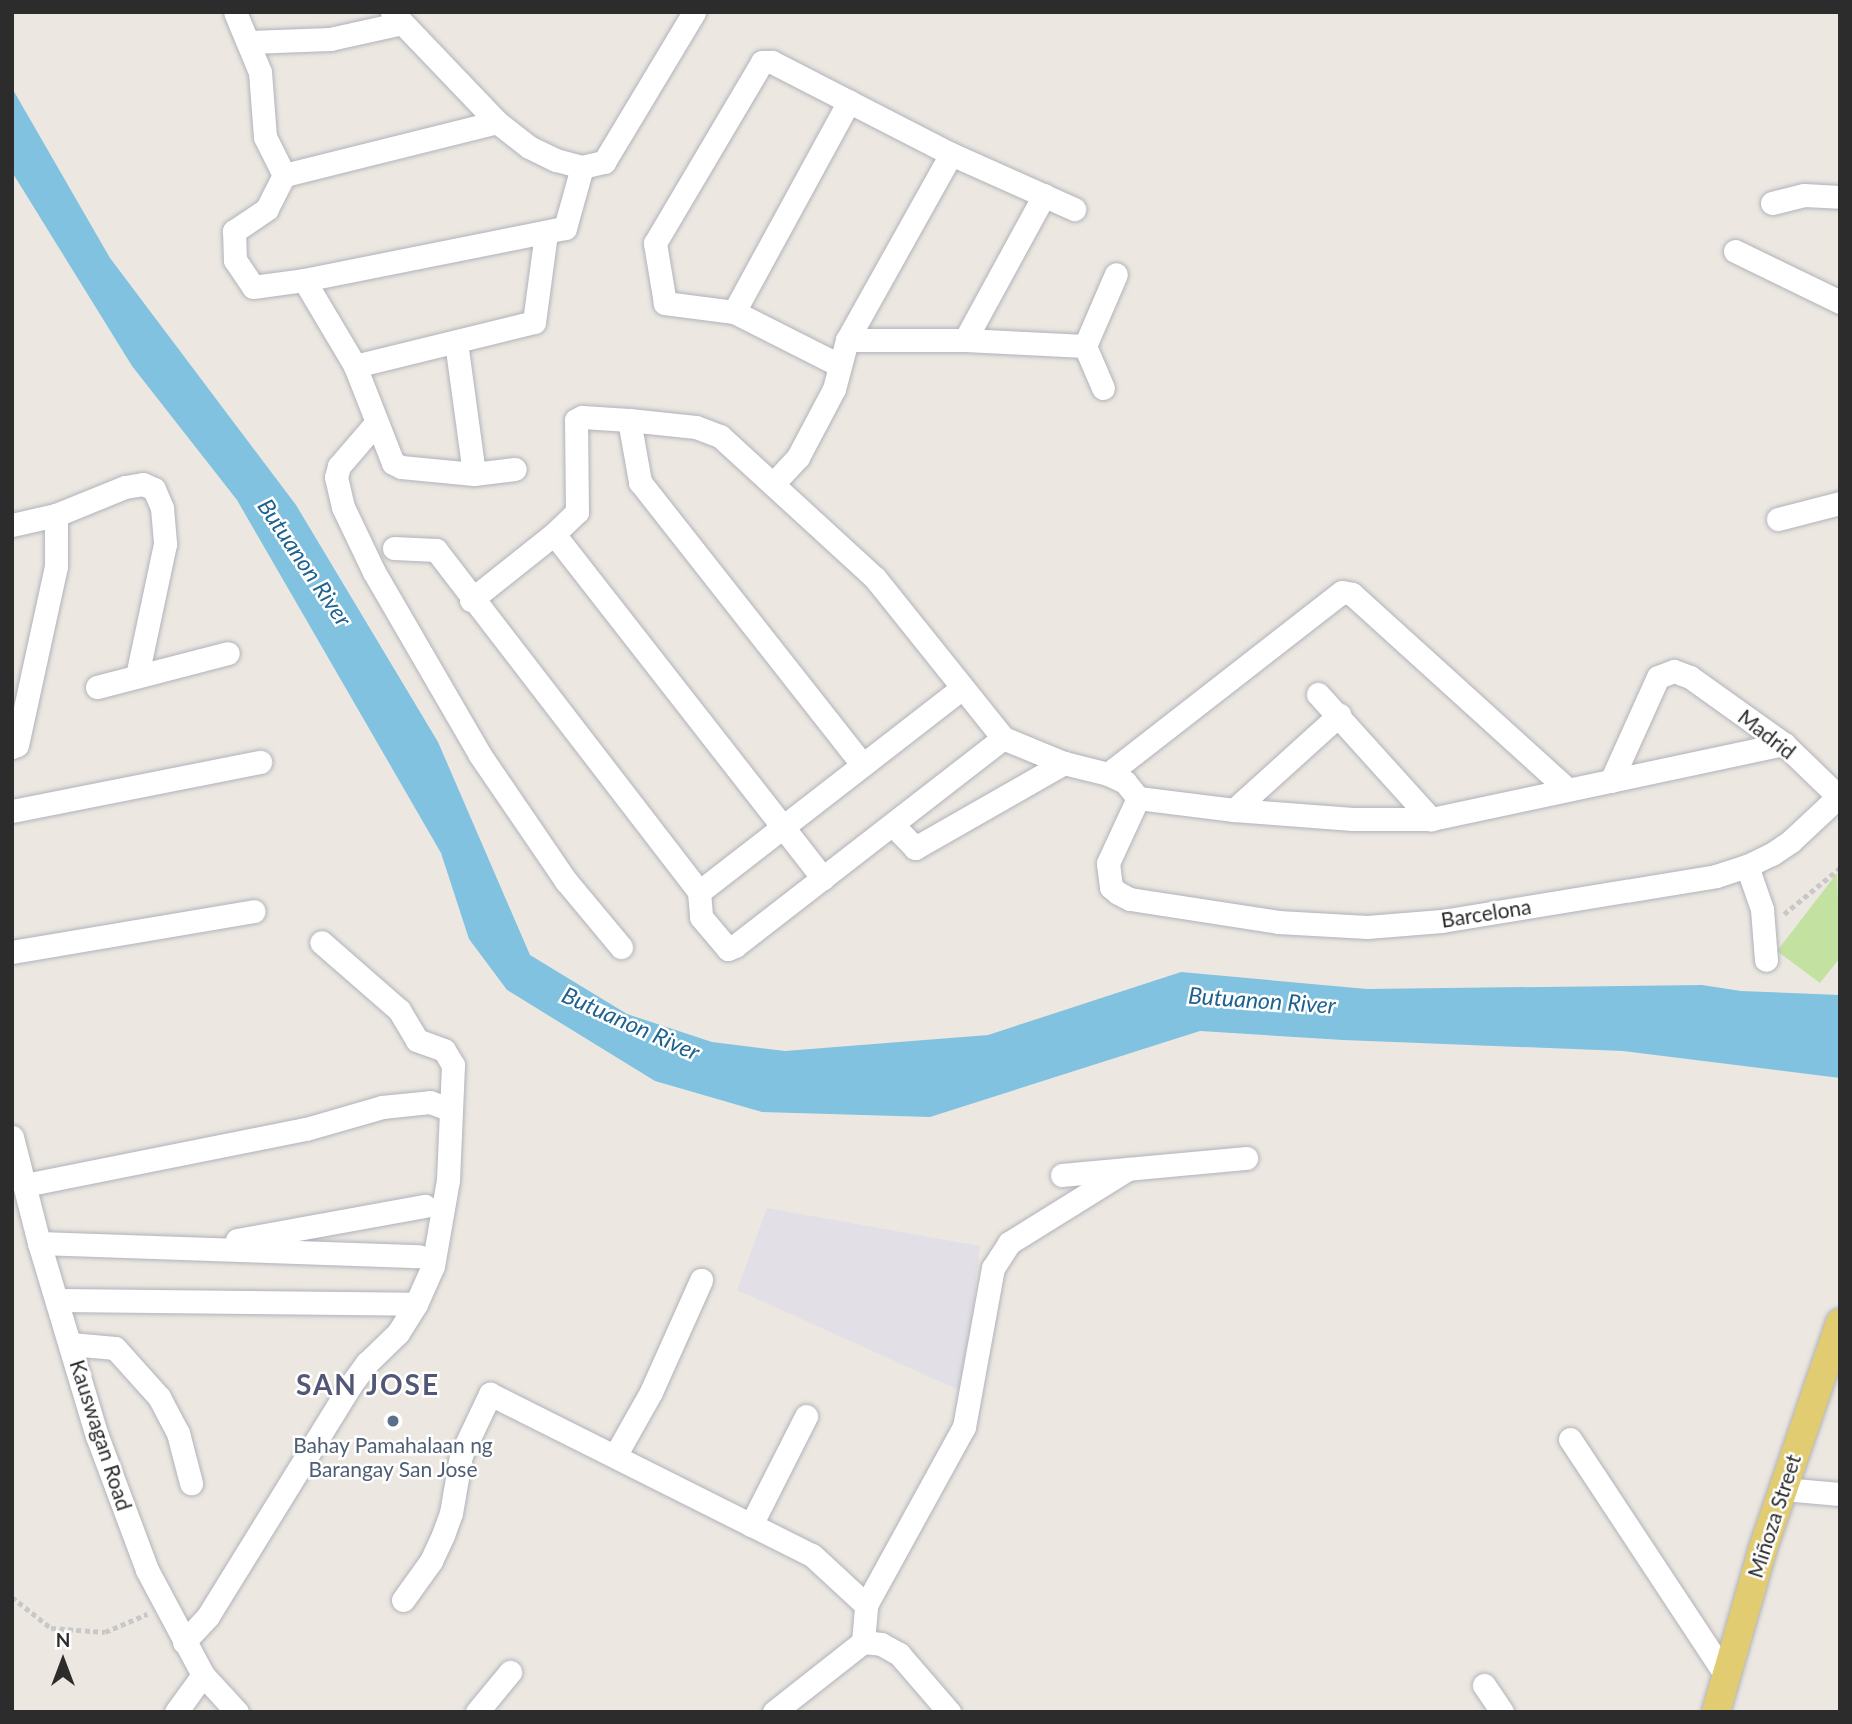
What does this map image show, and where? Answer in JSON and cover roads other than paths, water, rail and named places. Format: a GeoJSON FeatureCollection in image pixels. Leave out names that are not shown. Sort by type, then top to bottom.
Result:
{"type":"FeatureCollection","features":[{"type":"Feature","properties":{"kind":"main road","name":"Miñoza Street"},"geometry":{"type":"LineString","coordinates":[[1716,1712],[1725,1674],[1783,1489],[1831,1371],[1840,1323]]}},
{"type":"Feature","properties":{"kind":"street"},"geometry":{"type":"LineString","coordinates":[[235,12],[250,42],[260,72],[265,137],[284,175]]}},
{"type":"Feature","properties":{"kind":"street"},"geometry":{"type":"LineString","coordinates":[[250,42],[330,39],[397,18],[497,122],[528,147],[556,160],[582,167],[604,162],[694,12]]}},
{"type":"Feature","properties":{"kind":"street"},"geometry":{"type":"LineString","coordinates":[[839,365],[734,312],[665,303],[654,243],[762,62],[772,62],[951,154],[1074,209]]}},
{"type":"Feature","properties":{"kind":"street"},"geometry":{"type":"LineString","coordinates":[[734,312],[849,101]]}},
{"type":"Feature","properties":{"kind":"street"},"geometry":{"type":"LineString","coordinates":[[497,122],[284,175],[267,209],[234,232],[235,260],[253,287],[304,280],[565,228],[582,167]]}},
{"type":"Feature","properties":{"kind":"street"},"geometry":{"type":"LineString","coordinates":[[774,484],[798,457],[834,389],[847,340],[951,154]]}},
{"type":"Feature","properties":{"kind":"street"},"geometry":{"type":"LineString","coordinates":[[965,340],[1044,195]]}},
{"type":"Feature","properties":{"kind":"street"},"geometry":{"type":"LineString","coordinates":[[1772,203],[1804,195],[1840,197]]}},
{"type":"Feature","properties":{"kind":"street"},"geometry":{"type":"LineString","coordinates":[[355,366],[534,321],[546,233]]}},
{"type":"Feature","properties":{"kind":"street"},"geometry":{"type":"LineString","coordinates":[[1735,251],[1840,302]]}},
{"type":"Feature","properties":{"kind":"street"},"geometry":{"type":"LineString","coordinates":[[1103,388],[1085,346],[1116,274]]}},
{"type":"Feature","properties":{"kind":"street"},"geometry":{"type":"LineString","coordinates":[[304,280],[355,366],[393,463],[401,467],[474,474],[515,469]]}},
{"type":"Feature","properties":{"kind":"street"},"geometry":{"type":"LineString","coordinates":[[847,340],[965,340],[1085,346]]}},
{"type":"Feature","properties":{"kind":"street"},"geometry":{"type":"LineString","coordinates":[[456,342],[474,474]]}},
{"type":"Feature","properties":{"kind":"street"},"geometry":{"type":"LineString","coordinates":[[471,600],[554,534],[578,508],[576,420],[582,417],[696,427],[720,436],[875,578],[1003,738],[1064,763],[1108,774],[1125,782],[1138,799],[1353,819],[1431,819],[1784,744]]}},
{"type":"Feature","properties":{"kind":"street"},"geometry":{"type":"LineString","coordinates":[[629,420],[640,482],[863,765]]}},
{"type":"Feature","properties":{"kind":"street"},"geometry":{"type":"LineString","coordinates":[[376,423],[339,466],[336,477],[343,507],[374,572],[472,744],[566,881],[621,947]]}},
{"type":"Feature","properties":{"kind":"street"},"geometry":{"type":"LineString","coordinates":[[12,524],[56,514],[125,487],[143,484],[154,489],[162,508],[165,544],[136,676]]}},
{"type":"Feature","properties":{"kind":"street"},"geometry":{"type":"LineString","coordinates":[[1778,519],[1840,503]]}},
{"type":"Feature","properties":{"kind":"street"},"geometry":{"type":"LineString","coordinates":[[12,747],[17,745],[56,565],[56,514]]}},
{"type":"Feature","properties":{"kind":"street"},"geometry":{"type":"LineString","coordinates":[[554,534],[824,878]]}},
{"type":"Feature","properties":{"kind":"street"},"geometry":{"type":"LineString","coordinates":[[394,548],[436,550],[471,600],[699,892],[701,917],[728,948],[824,878],[1003,738]]}},
{"type":"Feature","properties":{"kind":"street"},"geometry":{"type":"LineString","coordinates":[[1108,774],[1342,592],[1352,594],[1567,789]]}},
{"type":"Feature","properties":{"kind":"street"},"geometry":{"type":"LineString","coordinates":[[97,687],[228,653]]}},
{"type":"Feature","properties":{"kind":"street","name":"Madrid"},"geometry":{"type":"LineString","coordinates":[[1611,781],[1658,677],[1674,671],[1690,677],[1784,744],[1839,799]]}},
{"type":"Feature","properties":{"kind":"street"},"geometry":{"type":"LineString","coordinates":[[699,892],[962,688]]}},
{"type":"Feature","properties":{"kind":"street"},"geometry":{"type":"LineString","coordinates":[[1318,694],[1431,819]]}},
{"type":"Feature","properties":{"kind":"street"},"geometry":{"type":"LineString","coordinates":[[1234,810],[1339,715]]}},
{"type":"Feature","properties":{"kind":"street"},"geometry":{"type":"LineString","coordinates":[[12,810],[260,762]]}},
{"type":"Feature","properties":{"kind":"street"},"geometry":{"type":"LineString","coordinates":[[893,825],[915,848],[1064,763]]}},
{"type":"Feature","properties":{"kind":"street","name":"Barcelona"},"geometry":{"type":"LineString","coordinates":[[1138,799],[1108,863],[1111,887],[1130,899],[1278,922],[1367,927],[1442,921],[1670,885],[1747,866],[1791,841],[1839,799]]}},
{"type":"Feature","properties":{"kind":"street"},"geometry":{"type":"LineString","coordinates":[[1747,866],[1762,909],[1766,960]]}},
{"type":"Feature","properties":{"kind":"street"},"geometry":{"type":"LineString","coordinates":[[12,952],[254,911]]}},
{"type":"Feature","properties":{"kind":"street"},"geometry":{"type":"LineString","coordinates":[[184,1642],[208,1616],[309,1457],[350,1385],[367,1363],[398,1333],[416,1304],[433,1266],[446,1192],[453,1065],[443,1050],[417,1040],[400,1010],[321,942]]}},
{"type":"Feature","properties":{"kind":"street"},"geometry":{"type":"LineString","coordinates":[[25,1185],[306,1129],[382,1107],[430,1102],[451,1110]]}},
{"type":"Feature","properties":{"kind":"street","name":"Kauswagan Road"},"geometry":{"type":"LineString","coordinates":[[12,1136],[39,1243],[97,1436],[164,1607],[204,1675],[237,1712]]}},
{"type":"Feature","properties":{"kind":"street"},"geometry":{"type":"LineString","coordinates":[[1062,1175],[1246,1158]]}},
{"type":"Feature","properties":{"kind":"street"},"geometry":{"type":"LineString","coordinates":[[863,1642],[866,1605],[964,1427],[993,1268],[1009,1243],[1128,1169]]}},
{"type":"Feature","properties":{"kind":"street"},"geometry":{"type":"LineString","coordinates":[[192,1248],[425,1206]]}},
{"type":"Feature","properties":{"kind":"street"},"geometry":{"type":"LineString","coordinates":[[374,1255],[377,1215]]}},
{"type":"Feature","properties":{"kind":"street"},"geometry":{"type":"LineString","coordinates":[[39,1243],[419,1256]]}},
{"type":"Feature","properties":{"kind":"street"},"geometry":{"type":"LineString","coordinates":[[615,1456],[651,1392],[701,1280]]}},
{"type":"Feature","properties":{"kind":"street"},"geometry":{"type":"LineString","coordinates":[[58,1300],[416,1304]]}},
{"type":"Feature","properties":{"kind":"street"},"geometry":{"type":"LineString","coordinates":[[71,1344],[115,1348],[159,1396],[178,1433],[191,1483]]}},
{"type":"Feature","properties":{"kind":"street"},"geometry":{"type":"LineString","coordinates":[[403,1600],[432,1561],[443,1535],[452,1513],[461,1455],[490,1394],[812,1555],[866,1605]]}},
{"type":"Feature","properties":{"kind":"street"},"geometry":{"type":"LineString","coordinates":[[751,1525],[806,1416]]}},
{"type":"Feature","properties":{"kind":"street"},"geometry":{"type":"LineString","coordinates":[[1570,1440],[1725,1674]]}},
{"type":"Feature","properties":{"kind":"street"},"geometry":{"type":"LineString","coordinates":[[1783,1489],[1840,1494]]}},
{"type":"Feature","properties":{"kind":"street"},"geometry":{"type":"LineString","coordinates":[[774,1712],[863,1642],[881,1644],[900,1654],[949,1712]]}},
{"type":"Feature","properties":{"kind":"street"},"geometry":{"type":"LineString","coordinates":[[477,1712],[510,1672]]}},
{"type":"Feature","properties":{"kind":"street"},"geometry":{"type":"LineString","coordinates":[[176,1712],[204,1675]]}},
{"type":"Feature","properties":{"kind":"street"},"geometry":{"type":"LineString","coordinates":[[1484,1685],[1502,1712]]}},
{"type":"Feature","properties":{"kind":"water","name":"Butuanon River"},"geometry":{"type":"Polygon","coordinates":[[[12,88],[110,258],[296,505],[438,742],[530,955],[627,1014],[712,1042],[785,1051],[988,1035],[1181,972],[1367,989],[1702,985],[1741,991],[1840,995],[1840,1078],[1623,1051],[1343,1040],[1200,1031],[930,1117],[762,1112],[655,1081],[507,990],[469,939],[441,853],[237,500],[132,366],[12,172],[12,88]]]}},
{"type":"Feature","properties":{"kind":"place","name":"Bahay Pamahalaan ng Barangay San Jose"},"geometry":{"type":"Point","coordinates":[393,1421]}},
{"type":"Feature","properties":{"kind":"district","name":"SAN JOSE"},"geometry":{"type":"Point","coordinates":[368,1384]}}]}
